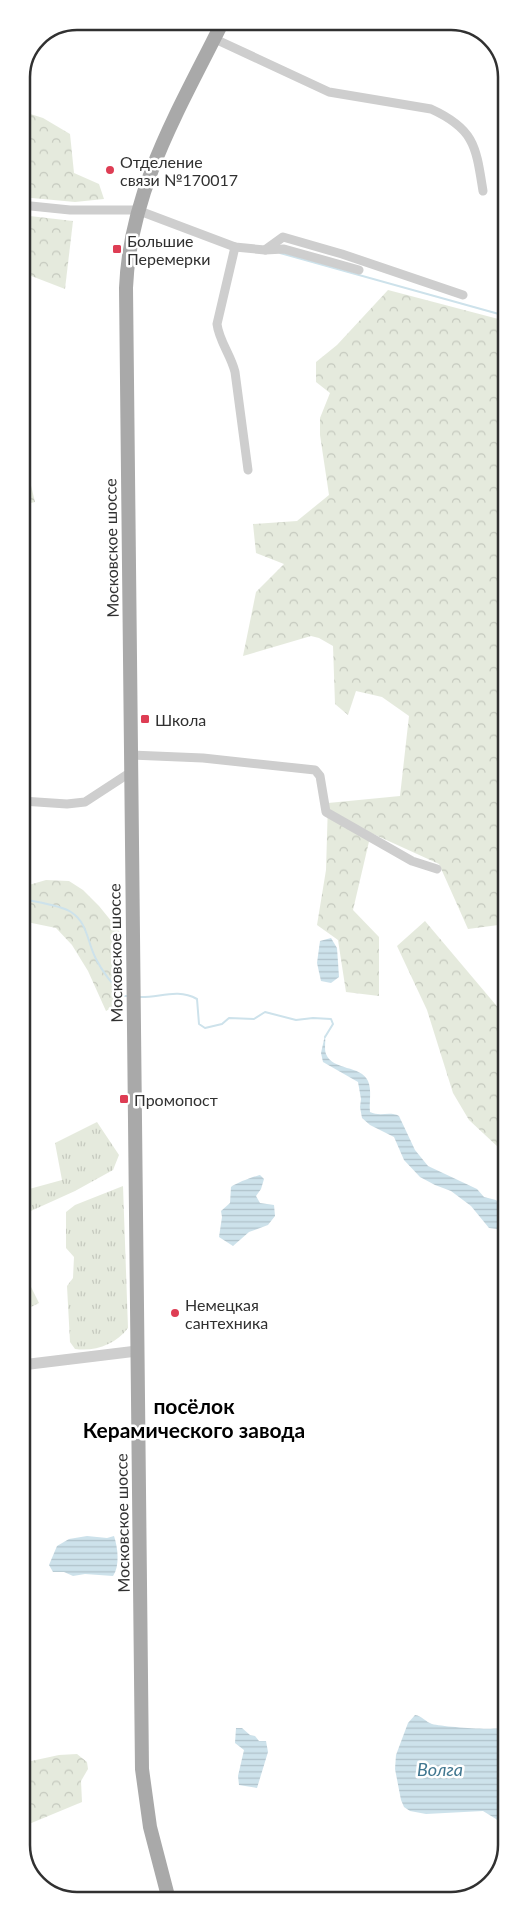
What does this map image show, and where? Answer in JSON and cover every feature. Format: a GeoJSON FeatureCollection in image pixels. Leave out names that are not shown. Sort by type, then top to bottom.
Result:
{"type":"FeatureCollection","features":[{"type":"Feature","properties":{"kind":"main road","name":"Московское шоссе"},"geometry":{"type":"LineString","coordinates":[[167,1892],[150,1827],[142,1769],[126,288],[128,253],[137,210],[154,162],[219,30]]}},
{"type":"Feature","properties":{"kind":"street"},"geometry":{"type":"LineString","coordinates":[[215,39],[329,92],[431,109],[444,115],[456,122],[467,133],[477,153],[484,191]]}},
{"type":"Feature","properties":{"kind":"street"},"geometry":{"type":"LineString","coordinates":[[30,206],[70,210],[137,210],[235,247],[265,250],[284,249],[359,270]]}},
{"type":"Feature","properties":{"kind":"street"},"geometry":{"type":"LineString","coordinates":[[265,250],[283,237],[342,254],[463,295]]}},
{"type":"Feature","properties":{"kind":"street"},"geometry":{"type":"LineString","coordinates":[[235,247],[217,324],[218,332],[232,360],[235,372],[248,470]]}},
{"type":"Feature","properties":{"kind":"street"},"geometry":{"type":"LineString","coordinates":[[131,755],[204,758],[314,770],[320,776],[326,812],[412,861],[438,870]]}},
{"type":"Feature","properties":{"kind":"street"},"geometry":{"type":"LineString","coordinates":[[30,802],[67,804],[85,802],[131,772]]}},
{"type":"Feature","properties":{"kind":"street"},"geometry":{"type":"LineString","coordinates":[[30,1364],[137,1351]]}},
{"type":"Feature","properties":{"kind":"green space"},"geometry":{"type":"Polygon","coordinates":[[[30,114],[43,118],[70,134],[74,173],[99,184],[104,199],[75,202],[30,198],[30,114]]]}},
{"type":"Feature","properties":{"kind":"green space"},"geometry":{"type":"Polygon","coordinates":[[[30,216],[73,221],[65,289],[30,275],[30,216]]]}},
{"type":"Feature","properties":{"kind":"green space"},"geometry":{"type":"Polygon","coordinates":[[[388,290],[498,319],[498,925],[468,929],[439,864],[371,833],[353,910],[379,937],[379,996],[346,992],[338,940],[317,925],[326,870],[328,803],[400,796],[409,716],[382,697],[356,691],[348,715],[335,704],[333,646],[319,638],[311,636],[243,656],[256,592],[284,564],[256,553],[253,524],[297,521],[329,495],[320,435],[320,418],[330,393],[316,382],[316,362],[337,345],[388,290]]]}},
{"type":"Feature","properties":{"kind":"green space"},"geometry":{"type":"Polygon","coordinates":[[[30,481],[35,502],[30,503],[30,481]]]}},
{"type":"Feature","properties":{"kind":"green space"},"geometry":{"type":"Polygon","coordinates":[[[46,880],[69,881],[83,890],[99,906],[121,933],[121,962],[115,1006],[106,1011],[88,971],[72,945],[56,928],[30,923],[30,885],[46,880]]]}},
{"type":"Feature","properties":{"kind":"green space"},"geometry":{"type":"Polygon","coordinates":[[[425,921],[498,1008],[498,1147],[469,1120],[453,1093],[427,1010],[397,946],[425,921]]]}},
{"type":"Feature","properties":{"kind":"green space"},"geometry":{"type":"Polygon","coordinates":[[[97,1122],[119,1155],[113,1170],[75,1191],[30,1211],[30,1189],[62,1180],[55,1143],[97,1122]]]}},
{"type":"Feature","properties":{"kind":"green space"},"geometry":{"type":"Polygon","coordinates":[[[123,1186],[128,1328],[123,1334],[104,1346],[83,1350],[75,1349],[70,1342],[67,1286],[73,1278],[74,1257],[66,1248],[66,1212],[75,1205],[123,1186]]]}},
{"type":"Feature","properties":{"kind":"green space"},"geometry":{"type":"Polygon","coordinates":[[[30,1287],[31,1287],[39,1303],[30,1308],[30,1287]]]}},
{"type":"Feature","properties":{"kind":"green space"},"geometry":{"type":"Polygon","coordinates":[[[77,1754],[87,1762],[88,1769],[81,1781],[82,1802],[30,1824],[30,1761],[59,1755],[77,1754]]]}},
{"type":"Feature","properties":{"kind":"water"},"geometry":{"type":"Polygon","coordinates":[[[331,938],[337,948],[339,977],[331,983],[321,981],[317,963],[320,941],[331,938]]]}},
{"type":"Feature","properties":{"kind":"water"},"geometry":{"type":"Polygon","coordinates":[[[325,1035],[325,1052],[330,1059],[341,1066],[359,1072],[368,1081],[370,1112],[399,1116],[415,1150],[428,1166],[477,1189],[484,1197],[496,1200],[498,1202],[498,1229],[489,1228],[471,1206],[451,1191],[420,1177],[404,1160],[394,1137],[370,1125],[362,1118],[358,1082],[323,1062],[321,1053],[325,1035]]]}},
{"type":"Feature","properties":{"kind":"water"},"geometry":{"type":"Polygon","coordinates":[[[260,1175],[264,1179],[261,1189],[256,1196],[260,1203],[274,1205],[275,1216],[268,1225],[249,1232],[233,1246],[219,1237],[221,1211],[230,1203],[231,1187],[260,1175]]]}},
{"type":"Feature","properties":{"kind":"water"},"geometry":{"type":"Polygon","coordinates":[[[87,1536],[107,1538],[114,1536],[118,1557],[117,1567],[113,1576],[85,1574],[73,1576],[64,1572],[53,1572],[49,1565],[57,1546],[69,1539],[87,1536]]]}},
{"type":"Feature","properties":{"kind":"water","name":"Волга"},"geometry":{"type":"Polygon","coordinates":[[[415,1715],[438,1725],[481,1729],[498,1728],[498,1821],[483,1811],[426,1814],[410,1811],[404,1807],[395,1769],[396,1755],[408,1723],[415,1715]]]}},
{"type":"Feature","properties":{"kind":"water"},"geometry":{"type":"Polygon","coordinates":[[[236,1728],[242,1728],[250,1735],[255,1736],[259,1741],[266,1741],[268,1752],[257,1788],[239,1785],[238,1776],[244,1750],[235,1743],[236,1728]]]}},
{"type":"Feature","properties":{"kind":"waterway"},"geometry":{"type":"LineString","coordinates":[[280,253],[498,314]]}},
{"type":"Feature","properties":{"kind":"waterway"},"geometry":{"type":"LineString","coordinates":[[30,901],[61,907],[77,916],[84,927],[93,953],[102,969],[124,996],[129,996]]}},
{"type":"Feature","properties":{"kind":"waterway"},"geometry":{"type":"LineString","coordinates":[[139,997],[182,994],[197,999],[199,1024],[205,1028],[222,1024],[229,1018],[254,1019],[265,1012],[296,1020],[313,1018],[331,1019],[333,1024],[325,1037]]}},
{"type":"Feature","properties":{"kind":"place","name":"Отделение связи №170017"},"geometry":{"type":"Point","coordinates":[110,170]}},
{"type":"Feature","properties":{"kind":"place","name":"Большие Перемерки"},"geometry":{"type":"Point","coordinates":[117,249]}},
{"type":"Feature","properties":{"kind":"place","name":"Школа"},"geometry":{"type":"Point","coordinates":[145,719]}},
{"type":"Feature","properties":{"kind":"place","name":"Промопост"},"geometry":{"type":"Point","coordinates":[124,1099]}},
{"type":"Feature","properties":{"kind":"place","name":"Немецкая сантехника"},"geometry":{"type":"Point","coordinates":[175,1313]}},
{"type":"Feature","properties":{"kind":"district","name":"посёлок Керамического завода"},"geometry":{"type":"Point","coordinates":[194,1417]}}]}
